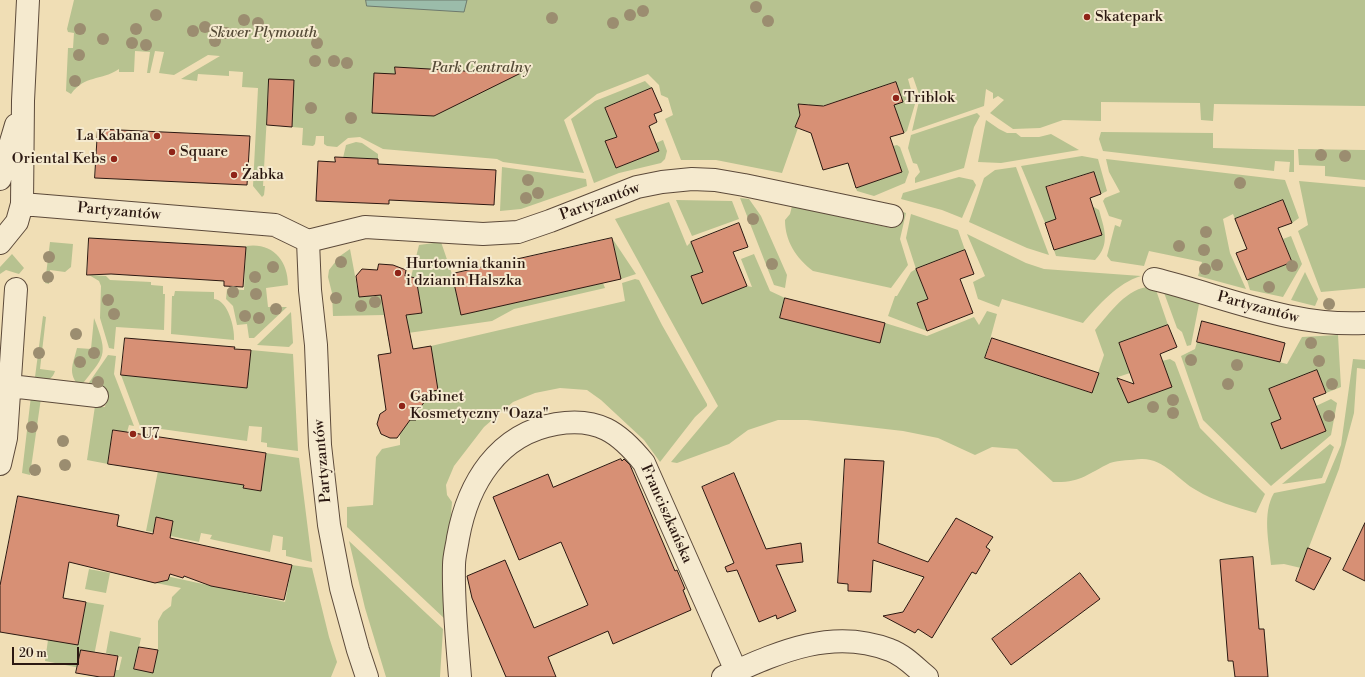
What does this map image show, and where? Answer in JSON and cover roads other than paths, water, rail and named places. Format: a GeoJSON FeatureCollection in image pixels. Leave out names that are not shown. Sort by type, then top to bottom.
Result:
{"type":"FeatureCollection","features":[{"type":"Feature","properties":{"kind":"street"},"geometry":{"type":"LineString","coordinates":[[0,243],[17,222],[22,204],[23,101],[28,0]]}},
{"type":"Feature","properties":{"kind":"street"},"geometry":{"type":"LineString","coordinates":[[0,179],[23,101]]}},
{"type":"Feature","properties":{"kind":"street","name":"Partyzantów"},"geometry":{"type":"LineString","coordinates":[[22,204],[275,225],[308,241],[365,227],[483,234],[518,232],[637,187],[662,182],[715,180],[892,216]]}},
{"type":"Feature","properties":{"kind":"street","name":"Partyzantów"},"geometry":{"type":"LineString","coordinates":[[308,241],[310,290],[316,344],[320,445],[329,526],[341,588],[358,650],[368,677]]}},
{"type":"Feature","properties":{"kind":"street","name":"Partyzantów"},"geometry":{"type":"LineString","coordinates":[[1154,279],[1298,320],[1343,324],[1365,323]]}},
{"type":"Feature","properties":{"kind":"street"},"geometry":{"type":"LineString","coordinates":[[0,464],[6,438],[16,290]]}},
{"type":"Feature","properties":{"kind":"street"},"geometry":{"type":"LineString","coordinates":[[10,386],[97,396]]}},
{"type":"Feature","properties":{"kind":"street","name":"Franciszkańska"},"geometry":{"type":"LineString","coordinates":[[460,677],[454,564],[467,504],[477,483],[495,456],[507,445],[531,430],[542,426],[568,422],[599,425],[617,434],[631,447],[644,464],[729,674]]}},
{"type":"Feature","properties":{"kind":"street"},"geometry":{"type":"LineString","coordinates":[[729,674],[791,648],[831,641],[863,643],[891,650],[927,677]]}},
{"type":"Feature","properties":{"kind":"place","name":"Skatepark"},"geometry":{"type":"Point","coordinates":[1087,17]}},
{"type":"Feature","properties":{"kind":"place","name":"Triblok"},"geometry":{"type":"Point","coordinates":[896,98]}},
{"type":"Feature","properties":{"kind":"place","name":"La Kabana"},"geometry":{"type":"Point","coordinates":[157,136]}},
{"type":"Feature","properties":{"kind":"place","name":"Square"},"geometry":{"type":"Point","coordinates":[172,152]}},
{"type":"Feature","properties":{"kind":"place","name":"Oriental Kebs"},"geometry":{"type":"Point","coordinates":[114,159]}},
{"type":"Feature","properties":{"kind":"place","name":"Żabka"},"geometry":{"type":"Point","coordinates":[234,175]}},
{"type":"Feature","properties":{"kind":"place","name":"Hurtownia tkanin i dzianin Halszka"},"geometry":{"type":"Point","coordinates":[398,273]}},
{"type":"Feature","properties":{"kind":"place","name":"Gabinet Kosmetyczny \"Oaza\""},"geometry":{"type":"Point","coordinates":[402,406]}},
{"type":"Feature","properties":{"kind":"place","name":"U7"},"geometry":{"type":"Point","coordinates":[133,434]}},
{"type":"Feature","properties":{"kind":"park label","name":"Skwer Plymouth"},"geometry":{"type":"Point","coordinates":[263,33]}},
{"type":"Feature","properties":{"kind":"park label","name":"Park Centralny"},"geometry":{"type":"Point","coordinates":[481,68]}}]}
